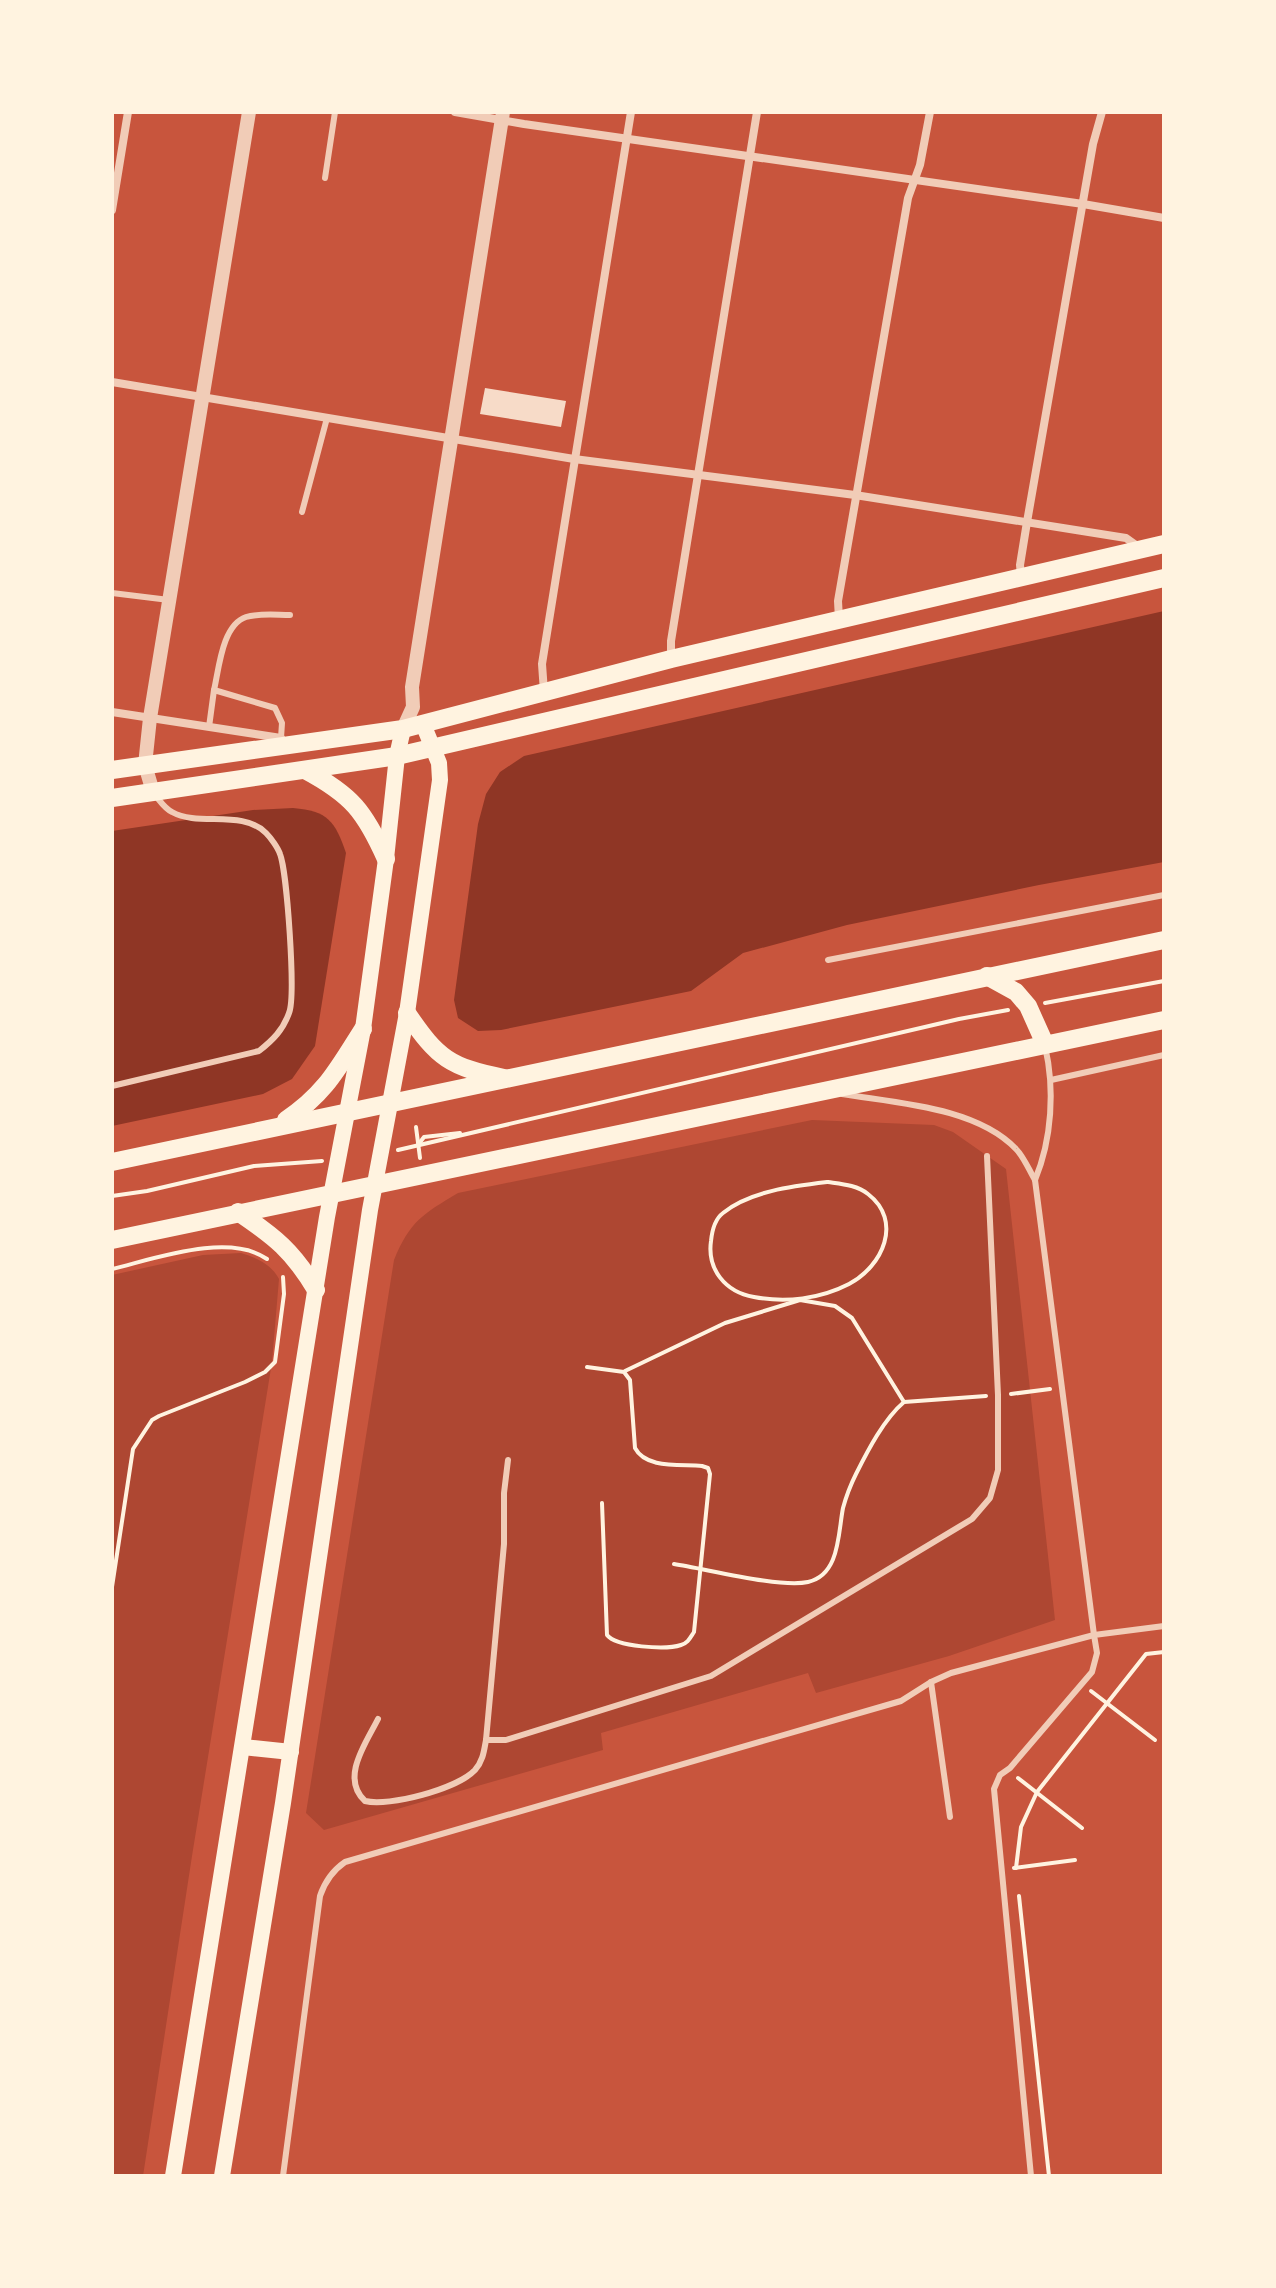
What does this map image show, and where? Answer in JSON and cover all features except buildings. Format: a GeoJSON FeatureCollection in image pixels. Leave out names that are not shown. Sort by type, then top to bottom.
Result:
{"type":"FeatureCollection","features":[{"type":"Feature","properties":{"kind":"main road"},"geometry":{"type":"LineString","coordinates":[[112,770],[284,742],[403,729],[671,659],[1164,544]]}},
{"type":"Feature","properties":{"kind":"main road"},"geometry":{"type":"LineString","coordinates":[[112,798],[397,756],[1164,578]]}},
{"type":"Feature","properties":{"kind":"main road"},"geometry":{"type":"LineString","coordinates":[[222,2176],[291,1752],[375,1184],[407,1013],[440,780],[434,747],[423,724]]}},
{"type":"Feature","properties":{"kind":"main road"},"geometry":{"type":"LineString","coordinates":[[173,2176],[331,1193],[363,1029],[403,729]]}},
{"type":"Feature","properties":{"kind":"main road"},"geometry":{"type":"LineString","coordinates":[[305,770],[338,788],[360,810],[386,859]]}},
{"type":"Feature","properties":{"kind":"main road"},"geometry":{"type":"LineString","coordinates":[[112,1162],[1164,940]]}},
{"type":"Feature","properties":{"kind":"main road"},"geometry":{"type":"LineString","coordinates":[[987,976],[1016,992],[1028,1006],[1045,1044]]}},
{"type":"Feature","properties":{"kind":"main road"},"geometry":{"type":"LineString","coordinates":[[407,1013],[427,1043],[454,1064],[511,1079]]}},
{"type":"Feature","properties":{"kind":"main road"},"geometry":{"type":"LineString","coordinates":[[112,1240],[1164,1020]]}},
{"type":"Feature","properties":{"kind":"main road"},"geometry":{"type":"LineString","coordinates":[[278,1126],[305,1107],[328,1085],[363,1029]]}},
{"type":"Feature","properties":{"kind":"main road"},"geometry":{"type":"LineString","coordinates":[[238,1212],[283,1245],[299,1261],[316,1290]]}},
{"type":"Feature","properties":{"kind":"main road"},"geometry":{"type":"LineString","coordinates":[[243,1747],[291,1752]]}},
{"type":"Feature","properties":{"kind":"street"},"geometry":{"type":"LineString","coordinates":[[112,210],[128,112]]}},
{"type":"Feature","properties":{"kind":"street"},"geometry":{"type":"LineString","coordinates":[[153,792],[145,765],[150,718],[249,112]]}},
{"type":"Feature","properties":{"kind":"street"},"geometry":{"type":"LineString","coordinates":[[455,112],[502,116],[750,157],[1164,218]]}},
{"type":"Feature","properties":{"kind":"street"},"geometry":{"type":"LineString","coordinates":[[545,694],[542,664],[631,112]]}},
{"type":"Feature","properties":{"kind":"street"},"geometry":{"type":"LineString","coordinates":[[671,659],[671,641],[757,112]]}},
{"type":"Feature","properties":{"kind":"street"},"geometry":{"type":"LineString","coordinates":[[839,619],[838,601],[855,495],[902,228],[920,165],[930,112]]}},
{"type":"Feature","properties":{"kind":"street"},"geometry":{"type":"LineString","coordinates":[[1021,577],[1027,522],[1093,144],[1102,112]]}},
{"type":"Feature","properties":{"kind":"street"},"geometry":{"type":"LineString","coordinates":[[403,729],[413,707],[412,687],[502,116]]}},
{"type":"Feature","properties":{"kind":"street"},"geometry":{"type":"LineString","coordinates":[[112,382],[574,459],[855,495],[1126,538],[1141,549]]}},
{"type":"Feature","properties":{"kind":"street"},"geometry":{"type":"LineString","coordinates":[[413,707],[423,724]]}},
{"type":"Feature","properties":{"kind":"street"},"geometry":{"type":"LineString","coordinates":[[112,712],[284,742]]}},
{"type":"Feature","properties":{"kind":"lane"},"geometry":{"type":"LineString","coordinates":[[325,178],[335,112]]}},
{"type":"Feature","properties":{"kind":"lane"},"geometry":{"type":"LineString","coordinates":[[302,512],[327,418]]}},
{"type":"Feature","properties":{"kind":"lane"},"geometry":{"type":"LineString","coordinates":[[112,593],[169,600]]}},
{"type":"Feature","properties":{"kind":"lane"},"geometry":{"type":"LineString","coordinates":[[209,727],[223,649],[232,628],[240,619],[249,616],[290,615]]}},
{"type":"Feature","properties":{"kind":"lane"},"geometry":{"type":"LineString","coordinates":[[214,690],[275,708],[282,723],[284,742]]}},
{"type":"Feature","properties":{"kind":"lane"},"geometry":{"type":"LineString","coordinates":[[112,1086],[259,1051],[277,1036],[291,1010],[292,964],[280,854],[266,832],[252,825],[225,819],[180,816],[168,811],[153,792]]}},
{"type":"Feature","properties":{"kind":"lane"},"geometry":{"type":"LineString","coordinates":[[828,960],[1164,895]]}},
{"type":"Feature","properties":{"kind":"lane"},"geometry":{"type":"LineString","coordinates":[[1035,1180],[1041,1165],[1051,1099],[1051,1069],[1045,1044]]}},
{"type":"Feature","properties":{"kind":"lane"},"geometry":{"type":"LineString","coordinates":[[1051,1080],[1164,1055]]}},
{"type":"Feature","properties":{"kind":"lane"},"geometry":{"type":"LineString","coordinates":[[826,1091],[937,1110],[990,1128],[1017,1150],[1035,1180],[1064,1387],[1096,1663],[1083,1685],[1010,1768],[1000,1775],[994,1789],[1031,2176]]}},
{"type":"Feature","properties":{"kind":"lane"},"geometry":{"type":"LineString","coordinates":[[486,1740],[506,1740],[711,1676],[972,1519],[990,1498],[998,1470],[998,1395],[987,1156]]}},
{"type":"Feature","properties":{"kind":"lane"},"geometry":{"type":"LineString","coordinates":[[378,1719],[359,1757],[354,1785],[365,1801],[389,1802],[460,1780],[474,1771],[482,1759],[504,1544],[504,1493],[508,1460]]}},
{"type":"Feature","properties":{"kind":"lane"},"geometry":{"type":"LineString","coordinates":[[283,2176],[320,1896],[325,1882],[345,1862],[901,1701],[951,1673],[1094,1635],[1164,1626]]}},
{"type":"Feature","properties":{"kind":"lane"},"geometry":{"type":"LineString","coordinates":[[931,1682],[950,1817]]}},
{"type":"Feature","properties":{"kind":"path"},"geometry":{"type":"LineString","coordinates":[[408,1148],[959,1019],[1164,981]]}},
{"type":"Feature","properties":{"kind":"path"},"geometry":{"type":"LineString","coordinates":[[416,1127],[420,1158]]}},
{"type":"Feature","properties":{"kind":"path"},"geometry":{"type":"LineString","coordinates":[[112,1196],[254,1166],[318,1162]]}},
{"type":"Feature","properties":{"kind":"path"},"geometry":{"type":"LineString","coordinates":[[587,1367],[624,1372],[725,1323],[800,1300],[852,1283],[874,1264],[885,1245],[887,1224],[879,1204],[866,1192],[851,1185],[828,1182],[755,1196],[720,1215],[712,1232],[710,1249],[714,1270],[728,1287],[744,1295],[800,1300],[835,1306],[852,1318],[904,1402]]}},
{"type":"Feature","properties":{"kind":"path"},"geometry":{"type":"LineString","coordinates":[[112,1269],[194,1250],[224,1248],[257,1252],[277,1266],[284,1280],[275,1362],[265,1372],[245,1382],[152,1420],[133,1449],[112,1587]]}},
{"type":"Feature","properties":{"kind":"path"},"geometry":{"type":"LineString","coordinates":[[602,1503],[607,1635],[612,1641],[622,1644],[678,1647],[688,1642],[694,1632],[710,1474],[708,1468],[702,1466],[649,1462],[640,1457],[635,1448],[630,1380],[624,1372]]}},
{"type":"Feature","properties":{"kind":"path"},"geometry":{"type":"LineString","coordinates":[[674,1564],[791,1584],[812,1581],[828,1569],[838,1546],[843,1507],[856,1474],[904,1402],[1064,1387]]}},
{"type":"Feature","properties":{"kind":"path"},"geometry":{"type":"LineString","coordinates":[[1017,1880],[1021,1827],[1037,1792],[1146,1654],[1164,1652]]}},
{"type":"Feature","properties":{"kind":"path"},"geometry":{"type":"LineString","coordinates":[[1083,1685],[1155,1740]]}},
{"type":"Feature","properties":{"kind":"path"},"geometry":{"type":"LineString","coordinates":[[1010,1768],[1021,1781],[1082,1828]]}},
{"type":"Feature","properties":{"kind":"path"},"geometry":{"type":"LineString","coordinates":[[1001,1870],[1075,1860]]}},
{"type":"Feature","properties":{"kind":"path"},"geometry":{"type":"LineString","coordinates":[[1018,1893],[1049,2176]]}},
{"type":"Feature","properties":{"kind":"shaded area"},"geometry":{"type":"Polygon","coordinates":[[[1164,611],[1164,862],[847,925],[743,953],[691,991],[501,1030],[478,1031],[458,1018],[454,1000],[478,824],[486,794],[500,772],[524,756],[1164,611]]]}},
{"type":"Feature","properties":{"kind":"shaded area"},"geometry":{"type":"Polygon","coordinates":[[[293,808],[322,815],[334,825],[346,853],[315,1046],[292,1079],[263,1094],[112,1126],[112,831],[253,810],[293,808]]]}},
{"type":"Feature","properties":{"kind":"shaded area"},"geometry":{"type":"Polygon","coordinates":[[[812,1120],[934,1125],[953,1132],[1006,1169],[1055,1620],[949,1656],[816,1693],[808,1673],[601,1733],[603,1750],[324,1830],[306,1813],[394,1260],[412,1227],[458,1193],[812,1120]]]}},
{"type":"Feature","properties":{"kind":"shaded area"},"geometry":{"type":"Polygon","coordinates":[[[241,1253],[263,1262],[279,1279],[272,1362],[143,2176],[112,2176],[112,1275],[203,1255],[241,1253]]]}}]}
